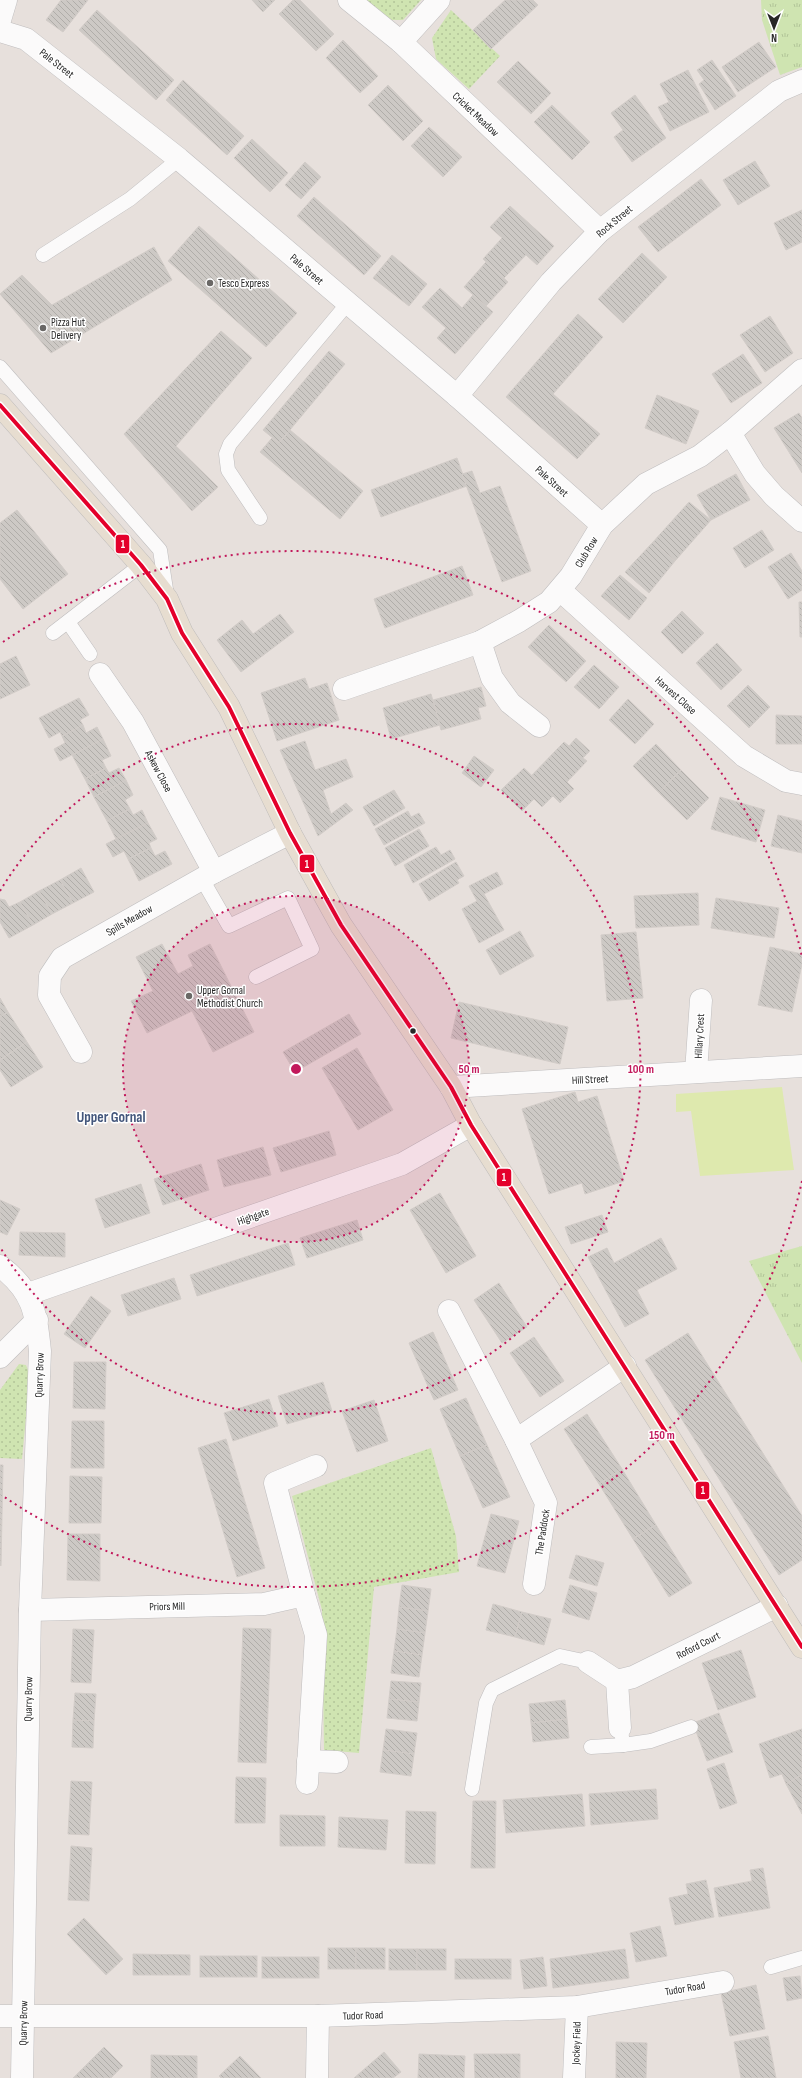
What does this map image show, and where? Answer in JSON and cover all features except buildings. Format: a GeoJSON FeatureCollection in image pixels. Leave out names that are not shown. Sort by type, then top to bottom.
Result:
{"type":"FeatureCollection","features":[{"type":"Feature","properties":{"kind":"main road"},"geometry":{"type":"LineString","coordinates":[[0,405],[141,565],[167,599],[182,634],[229,707],[290,833],[341,925],[450,1087],[471,1125],[802,1646]]}},
{"type":"Feature","properties":{"kind":"street"},"geometry":{"type":"LineString","coordinates":[[0,20],[6,0]]}},
{"type":"Feature","properties":{"kind":"street","name":"Cricket Meadow"},"geometry":{"type":"LineString","coordinates":[[350,0],[401,42],[600,231]]}},
{"type":"Feature","properties":{"kind":"street"},"geometry":{"type":"LineString","coordinates":[[401,42],[439,0]]}},
{"type":"Feature","properties":{"kind":"street","name":"Pale Street"},"geometry":{"type":"LineString","coordinates":[[0,31],[26,38],[179,159],[457,396],[602,525]]}},
{"type":"Feature","properties":{"kind":"street","name":"Rock Street"},"geometry":{"type":"LineString","coordinates":[[457,396],[551,282],[600,231],[779,91],[802,81]]}},
{"type":"Feature","properties":{"kind":"street","name":"Club Row"},"geometry":{"type":"LineString","coordinates":[[344,689],[480,642],[519,621],[549,602],[571,576],[602,525],[646,484],[700,456],[730,433],[802,370]]}},
{"type":"Feature","properties":{"kind":"street"},"geometry":{"type":"LineString","coordinates":[[730,433],[755,474],[774,496],[802,522]]}},
{"type":"Feature","properties":{"kind":"street","name":"Harvest Close"},"geometry":{"type":"LineString","coordinates":[[560,590],[744,756],[786,781],[802,784]]}},
{"type":"Feature","properties":{"kind":"street"},"geometry":{"type":"LineString","coordinates":[[480,642],[492,678],[510,703],[539,726]]}},
{"type":"Feature","properties":{"kind":"street","name":"Askew Close"},"geometry":{"type":"LineString","coordinates":[[100,674],[133,722],[208,876]]}},
{"type":"Feature","properties":{"kind":"street","name":"Spills Meadow"},"geometry":{"type":"LineString","coordinates":[[81,1052],[50,995],[50,976],[62,958],[208,876],[290,833]]}},
{"type":"Feature","properties":{"kind":"street","name":"Hillary Crest"},"geometry":{"type":"LineString","coordinates":[[696,1072],[701,1000]]}},
{"type":"Feature","properties":{"kind":"street","name":"Hill Street"},"geometry":{"type":"LineString","coordinates":[[450,1087],[802,1066]]}},
{"type":"Feature","properties":{"kind":"street","name":"Highgate"},"geometry":{"type":"LineString","coordinates":[[28,1294],[402,1164],[471,1125]]}},
{"type":"Feature","properties":{"kind":"street","name":"Quarry Brow"},"geometry":{"type":"LineString","coordinates":[[0,1266],[16,1278],[28,1294],[37,1320],[40,1351],[30,1610],[22,2078]]}},
{"type":"Feature","properties":{"kind":"street","name":"The Paddock"},"geometry":{"type":"LineString","coordinates":[[449,1311],[516,1440],[546,1503],[534,1584]]}},
{"type":"Feature","properties":{"kind":"street"},"geometry":{"type":"LineString","coordinates":[[0,1357],[37,1320]]}},
{"type":"Feature","properties":{"kind":"street"},"geometry":{"type":"LineString","coordinates":[[516,1440],[625,1366]]}},
{"type":"Feature","properties":{"kind":"street"},"geometry":{"type":"LineString","coordinates":[[307,1783],[316,1635],[274,1483],[316,1466]]}},
{"type":"Feature","properties":{"kind":"street","name":"Priors Mill"},"geometry":{"type":"LineString","coordinates":[[30,1610],[264,1604],[304,1596]]}},
{"type":"Feature","properties":{"kind":"street","name":"Roford Court"},"geometry":{"type":"LineString","coordinates":[[617,1681],[633,1677],[777,1606]]}},
{"type":"Feature","properties":{"kind":"street"},"geometry":{"type":"LineString","coordinates":[[588,1662],[617,1681],[622,1737]]}},
{"type":"Feature","properties":{"kind":"street"},"geometry":{"type":"LineString","coordinates":[[308,1761],[337,1762]]}},
{"type":"Feature","properties":{"kind":"street","name":"Tudor Road"},"geometry":{"type":"LineString","coordinates":[[0,2016],[318,2016],[577,2008],[723,1982]]}},
{"type":"Feature","properties":{"kind":"street","name":"Jockey Field"},"geometry":{"type":"LineString","coordinates":[[574,2078],[577,2008]]}},
{"type":"Feature","properties":{"kind":"street"},"geometry":{"type":"LineString","coordinates":[[317,2078],[318,2016]]}},
{"type":"Feature","properties":{"kind":"lane"},"geometry":{"type":"LineString","coordinates":[[43,254],[130,199],[179,159]]}},
{"type":"Feature","properties":{"kind":"lane"},"geometry":{"type":"LineString","coordinates":[[260,518],[228,470],[226,454],[230,444],[348,303]]}},
{"type":"Feature","properties":{"kind":"lane"},"geometry":{"type":"LineString","coordinates":[[0,367],[160,550],[167,599]]}},
{"type":"Feature","properties":{"kind":"lane"},"geometry":{"type":"LineString","coordinates":[[54,634],[141,565]]}},
{"type":"Feature","properties":{"kind":"lane"},"geometry":{"type":"LineString","coordinates":[[68,622],[90,654]]}},
{"type":"Feature","properties":{"kind":"lane"},"geometry":{"type":"LineString","coordinates":[[208,876],[229,926],[288,898],[312,949],[256,977]]}},
{"type":"Feature","properties":{"kind":"lane"},"geometry":{"type":"LineString","coordinates":[[472,1789],[486,1703],[492,1690],[560,1656],[588,1662]]}},
{"type":"Feature","properties":{"kind":"lane"},"geometry":{"type":"LineString","coordinates":[[591,1747],[622,1737],[651,1741],[691,1727]]}},
{"type":"Feature","properties":{"kind":"lane"},"geometry":{"type":"LineString","coordinates":[[771,1967],[802,1958]]}},
{"type":"Feature","properties":{"kind":"green space"},"geometry":{"type":"Polygon","coordinates":[[[365,0],[421,0],[403,20],[390,20],[365,0]]]}},
{"type":"Feature","properties":{"kind":"green space"},"geometry":{"type":"Polygon","coordinates":[[[761,0],[802,0],[802,67],[780,75],[762,20],[761,0]]]}},
{"type":"Feature","properties":{"kind":"green space"},"geometry":{"type":"Polygon","coordinates":[[[451,10],[500,56],[469,89],[436,59],[432,38],[451,10]]]}},
{"type":"Feature","properties":{"kind":"green space"},"geometry":{"type":"Polygon","coordinates":[[[782,1087],[794,1170],[700,1176],[691,1111],[676,1112],[676,1094],[782,1087]]]}},
{"type":"Feature","properties":{"kind":"green space"},"geometry":{"type":"Polygon","coordinates":[[[802,1246],[802,1363],[749,1261],[802,1246]]]}},
{"type":"Feature","properties":{"kind":"green space"},"geometry":{"type":"Polygon","coordinates":[[[19,1364],[26,1365],[30,1375],[22,1459],[0,1458],[0,1390],[19,1364]]]}},
{"type":"Feature","properties":{"kind":"green space"},"geometry":{"type":"Polygon","coordinates":[[[431,1448],[456,1536],[459,1572],[374,1587],[359,1753],[324,1750],[322,1610],[292,1496],[431,1448]]]}},
{"type":"Feature","properties":{"kind":"transit line","name":"1"},"geometry":{"type":"LineString","coordinates":[[0,405],[141,565],[167,599],[182,633],[229,707],[290,833],[341,925],[451,1087],[471,1125],[802,1647]]}},
{"type":"Feature","properties":{"kind":"place","name":"Tesco Express"},"geometry":{"type":"Point","coordinates":[210,283]}},
{"type":"Feature","properties":{"kind":"place","name":"Pizza Hut Delivery"},"geometry":{"type":"Point","coordinates":[43,328]}},
{"type":"Feature","properties":{"kind":"place","name":"Upper Gornal Methodist Church"},"geometry":{"type":"Point","coordinates":[189,996]}},
{"type":"Feature","properties":{"kind":"district","name":"Upper Gornal"},"geometry":{"type":"Point","coordinates":[111,1117]}}]}
